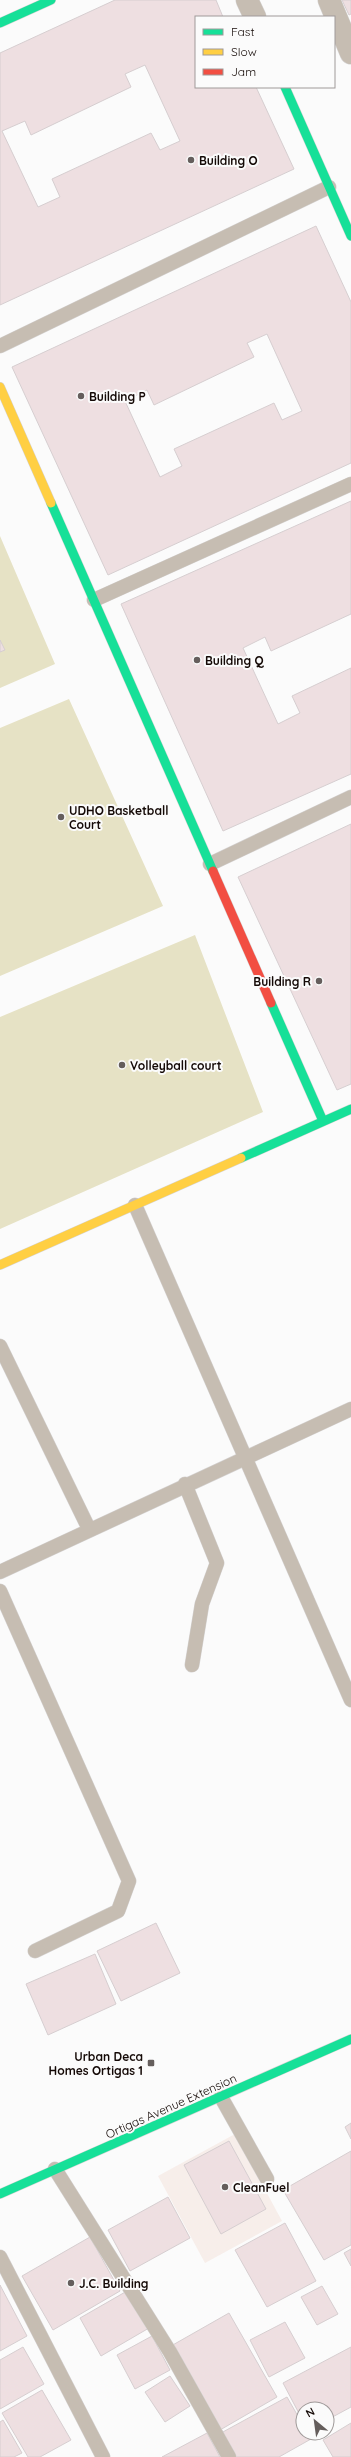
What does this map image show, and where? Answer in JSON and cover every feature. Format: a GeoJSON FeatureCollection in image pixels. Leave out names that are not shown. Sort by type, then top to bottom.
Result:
{"type":"FeatureCollection","features":[{"type":"Feature","properties":{"kind":"street"},"geometry":{"type":"LineString","coordinates":[[0,23],[51,0]]}},
{"type":"Feature","properties":{"kind":"street"},"geometry":{"type":"LineString","coordinates":[[247,0],[255,16]]}},
{"type":"Feature","properties":{"kind":"street"},"geometry":{"type":"LineString","coordinates":[[329,0],[351,53]]}},
{"type":"Feature","properties":{"kind":"street"},"geometry":{"type":"LineString","coordinates":[[285,88],[351,236]]}},
{"type":"Feature","properties":{"kind":"street"},"geometry":{"type":"LineString","coordinates":[[0,387],[323,1121]]}},
{"type":"Feature","properties":{"kind":"street"},"geometry":{"type":"LineString","coordinates":[[0,1265],[351,1108]]}},
{"type":"Feature","properties":{"kind":"street","name":"Ortigas Avenue Extension"},"geometry":{"type":"LineString","coordinates":[[0,2194],[351,2039]]}},
{"type":"Feature","properties":{"kind":"lane"},"geometry":{"type":"LineString","coordinates":[[0,346],[329,187]]}},
{"type":"Feature","properties":{"kind":"lane"},"geometry":{"type":"LineString","coordinates":[[94,600],[351,484]]}},
{"type":"Feature","properties":{"kind":"lane"},"geometry":{"type":"LineString","coordinates":[[210,864],[351,797]]}},
{"type":"Feature","properties":{"kind":"lane"},"geometry":{"type":"LineString","coordinates":[[135,1205],[351,1700]]}},
{"type":"Feature","properties":{"kind":"lane"},"geometry":{"type":"LineString","coordinates":[[0,1346],[89,1529]]}},
{"type":"Feature","properties":{"kind":"lane"},"geometry":{"type":"LineString","coordinates":[[0,1572],[245,1456],[351,1409]]}},
{"type":"Feature","properties":{"kind":"lane"},"geometry":{"type":"LineString","coordinates":[[185,1484],[217,1563],[202,1604],[192,1665]]}},
{"type":"Feature","properties":{"kind":"lane"},"geometry":{"type":"LineString","coordinates":[[0,1591],[129,1881],[118,1911],[35,1951]]}},
{"type":"Feature","properties":{"kind":"lane"},"geometry":{"type":"LineString","coordinates":[[221,2097],[267,2179]]}},
{"type":"Feature","properties":{"kind":"lane"},"geometry":{"type":"LineString","coordinates":[[55,2169],[170,2352],[229,2457]]}},
{"type":"Feature","properties":{"kind":"lane"},"geometry":{"type":"LineString","coordinates":[[0,2257],[103,2457]]}},
{"type":"Feature","properties":{"kind":"shaded area"},"geometry":{"type":"Polygon","coordinates":[[[0,536],[55,664],[0,688],[0,536]]]}},
{"type":"Feature","properties":{"kind":"shaded area","name":"UDHO Basketball Court"},"geometry":{"type":"Polygon","coordinates":[[[69,699],[163,906],[0,976],[0,728],[69,699]]]}},
{"type":"Feature","properties":{"kind":"shaded area","name":"Volleyball court"},"geometry":{"type":"Polygon","coordinates":[[[195,935],[263,1112],[0,1229],[0,1017],[195,935]]]}},
{"type":"Feature","properties":{"kind":"shaded area"},"geometry":{"type":"Polygon","coordinates":[[[235,2134],[282,2221],[205,2263],[158,2176],[235,2134]]]}},
{"type":"Feature","properties":{"kind":"building","name":"Building O"},"geometry":{"type":"Polygon","coordinates":[[[115,0],[216,0],[223,16],[195,16],[195,88],[256,88],[294,169],[0,305],[0,53],[115,0]],[[145,65],[125,74],[131,87],[31,135],[25,121],[2,131],[38,207],[60,197],[52,179],[151,133],[160,150],[180,141],[145,65]]]}},
{"type":"Feature","properties":{"kind":"building"},"geometry":{"type":"Polygon","coordinates":[[[342,0],[351,0],[351,14],[349,15],[342,0]]]}},
{"type":"Feature","properties":{"kind":"building","name":"Building P"},"geometry":{"type":"Polygon","coordinates":[[[316,226],[351,302],[351,463],[108,575],[12,367],[316,226]],[[267,334],[247,343],[254,357],[154,405],[147,390],[125,401],[160,477],[182,466],[174,449],[274,403],[282,420],[302,411],[267,334]]]}},
{"type":"Feature","properties":{"kind":"building","name":"Building Q"},"geometry":{"type":"Polygon","coordinates":[[[351,501],[351,614],[271,651],[265,637],[243,648],[278,724],[300,713],[292,696],[351,668],[351,774],[223,831],[121,604],[351,501]]]}},
{"type":"Feature","properties":{"kind":"building"},"geometry":{"type":"Polygon","coordinates":[[[0,640],[5,650],[0,652],[0,640]]]}},
{"type":"Feature","properties":{"kind":"building","name":"Building R"},"geometry":{"type":"Polygon","coordinates":[[[351,824],[351,1084],[337,1090],[238,877],[351,824]]]}},
{"type":"Feature","properties":{"kind":"building"},"geometry":{"type":"Polygon","coordinates":[[[156,1923],[180,1973],[121,2001],[97,1951],[156,1923]]]}},
{"type":"Feature","properties":{"kind":"building"},"geometry":{"type":"Polygon","coordinates":[[[95,1954],[116,2004],[48,2035],[26,1984],[95,1954]]]}},
{"type":"Feature","properties":{"kind":"building"},"geometry":{"type":"Polygon","coordinates":[[[351,2123],[351,2139],[345,2127],[351,2123]]]}},
{"type":"Feature","properties":{"kind":"building","name":"CleanFuel"},"geometry":{"type":"Polygon","coordinates":[[[229,2141],[266,2209],[221,2234],[184,2165],[229,2141]]]}},
{"type":"Feature","properties":{"kind":"building"},"geometry":{"type":"Polygon","coordinates":[[[351,2151],[351,2245],[324,2260],[283,2190],[351,2151]]]}},
{"type":"Feature","properties":{"kind":"building"},"geometry":{"type":"Polygon","coordinates":[[[168,2197],[190,2238],[130,2271],[108,2230],[168,2197]]]}},
{"type":"Feature","properties":{"kind":"building"},"geometry":{"type":"Polygon","coordinates":[[[285,2223],[316,2281],[267,2307],[235,2250],[285,2223]]]}},
{"type":"Feature","properties":{"kind":"building","name":"J.C. Building"},"geometry":{"type":"Polygon","coordinates":[[[90,2237],[120,2291],[53,2330],[22,2276],[90,2237]]]}},
{"type":"Feature","properties":{"kind":"building"},"geometry":{"type":"Polygon","coordinates":[[[351,2249],[351,2266],[344,2253],[351,2249]]]}},
{"type":"Feature","properties":{"kind":"building"},"geometry":{"type":"Polygon","coordinates":[[[0,2285],[27,2336],[0,2351],[0,2285]]]}},
{"type":"Feature","properties":{"kind":"building"},"geometry":{"type":"Polygon","coordinates":[[[322,2286],[338,2314],[317,2325],[301,2297],[322,2286]]]}},
{"type":"Feature","properties":{"kind":"building"},"geometry":{"type":"Polygon","coordinates":[[[127,2291],[149,2328],[101,2356],[80,2318],[127,2291]]]}},
{"type":"Feature","properties":{"kind":"building"},"geometry":{"type":"Polygon","coordinates":[[[229,2313],[277,2397],[220,2430],[171,2346],[229,2313]]]}},
{"type":"Feature","properties":{"kind":"building"},"geometry":{"type":"Polygon","coordinates":[[[285,2322],[305,2358],[269,2377],[250,2340],[285,2322]]]}},
{"type":"Feature","properties":{"kind":"building"},"geometry":{"type":"Polygon","coordinates":[[[152,2336],[170,2370],[135,2389],[117,2355],[152,2336]]]}},
{"type":"Feature","properties":{"kind":"building"},"geometry":{"type":"Polygon","coordinates":[[[23,2347],[44,2384],[0,2409],[0,2360],[23,2347]]]}},
{"type":"Feature","properties":{"kind":"building"},"geometry":{"type":"Polygon","coordinates":[[[351,2347],[351,2407],[335,2416],[335,2401],[295,2401],[295,2406],[283,2383],[351,2347]]]}},
{"type":"Feature","properties":{"kind":"building"},"geometry":{"type":"Polygon","coordinates":[[[170,2376],[190,2406],[165,2422],[145,2392],[170,2376]]]}},
{"type":"Feature","properties":{"kind":"building"},"geometry":{"type":"Polygon","coordinates":[[[42,2390],[71,2440],[40,2457],[28,2457],[2,2413],[42,2390]]]}},
{"type":"Feature","properties":{"kind":"building"},"geometry":{"type":"Polygon","coordinates":[[[287,2397],[295,2411],[295,2441],[307,2441],[279,2457],[235,2457],[221,2433],[287,2397]]]}},
{"type":"Feature","properties":{"kind":"building"},"geometry":{"type":"Polygon","coordinates":[[[3,2420],[22,2453],[14,2457],[0,2457],[0,2422],[3,2420]]]}},
{"type":"Feature","properties":{"kind":"building"},"geometry":{"type":"Polygon","coordinates":[[[351,2423],[351,2457],[333,2457],[324,2441],[335,2441],[335,2433],[351,2423]]]}},
{"type":"Feature","properties":{"kind":"building"},"geometry":{"type":"Polygon","coordinates":[[[207,2433],[220,2457],[162,2457],[207,2433]]]}},
{"type":"Feature","properties":{"kind":"traffic: fast"},"geometry":{"type":"LineString","coordinates":[[0,23],[51,0]]}},
{"type":"Feature","properties":{"kind":"traffic: fast"},"geometry":{"type":"LineString","coordinates":[[285,88],[351,236]]}},
{"type":"Feature","properties":{"kind":"traffic: fast"},"geometry":{"type":"LineString","coordinates":[[51,503],[213,871]]}},
{"type":"Feature","properties":{"kind":"traffic: fast"},"geometry":{"type":"LineString","coordinates":[[271,1003],[323,1121]]}},
{"type":"Feature","properties":{"kind":"traffic: fast"},"geometry":{"type":"LineString","coordinates":[[241,1158],[351,1109]]}},
{"type":"Feature","properties":{"kind":"traffic: fast"},"geometry":{"type":"LineString","coordinates":[[0,2194],[351,2039]]}},
{"type":"Feature","properties":{"kind":"traffic: slow"},"geometry":{"type":"LineString","coordinates":[[0,387],[51,503]]}},
{"type":"Feature","properties":{"kind":"traffic: slow"},"geometry":{"type":"LineString","coordinates":[[0,1265],[241,1158]]}},
{"type":"Feature","properties":{"kind":"traffic: jam"},"geometry":{"type":"LineString","coordinates":[[213,871],[271,1003]]}},
{"type":"Feature","properties":{"kind":"place","name":"Building O"},"geometry":{"type":"Point","coordinates":[191,160]}},
{"type":"Feature","properties":{"kind":"place","name":"Building P"},"geometry":{"type":"Point","coordinates":[81,396]}},
{"type":"Feature","properties":{"kind":"place","name":"Building Q"},"geometry":{"type":"Point","coordinates":[197,660]}},
{"type":"Feature","properties":{"kind":"place","name":"UDHO Basketball Court"},"geometry":{"type":"Point","coordinates":[61,817]}},
{"type":"Feature","properties":{"kind":"place","name":"Building R"},"geometry":{"type":"Point","coordinates":[319,981]}},
{"type":"Feature","properties":{"kind":"place","name":"Volleyball court"},"geometry":{"type":"Point","coordinates":[122,1065]}},
{"type":"Feature","properties":{"kind":"place","name":"Urban Deca Homes Ortigas 1"},"geometry":{"type":"Point","coordinates":[151,2063]}},
{"type":"Feature","properties":{"kind":"place","name":"CleanFuel"},"geometry":{"type":"Point","coordinates":[225,2187]}},
{"type":"Feature","properties":{"kind":"place","name":"J.C. Building"},"geometry":{"type":"Point","coordinates":[71,2283]}}]}
